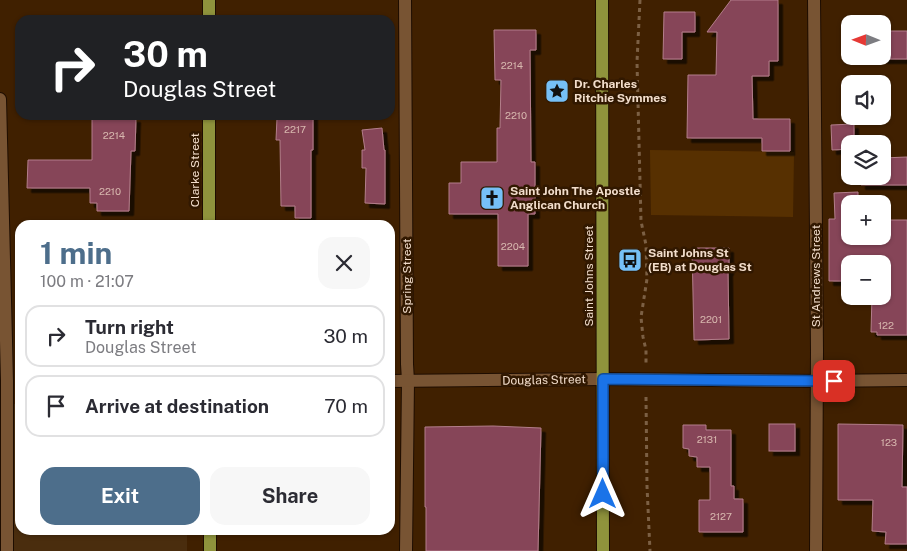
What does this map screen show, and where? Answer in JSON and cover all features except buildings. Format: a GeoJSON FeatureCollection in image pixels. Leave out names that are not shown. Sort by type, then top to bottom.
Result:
{"type":"FeatureCollection","features":[{"type":"Feature","properties":{"kind":"main road"},"geometry":{"type":"LineString","coordinates":[[209,0],[209,15]]}},
{"type":"Feature","properties":{"kind":"main road","name":"Saint Johns Street"},"geometry":{"type":"LineString","coordinates":[[602,0],[603,551]]}},
{"type":"Feature","properties":{"kind":"main road","name":"Clarke Street"},"geometry":{"type":"LineString","coordinates":[[209,120],[209,220]]}},
{"type":"Feature","properties":{"kind":"main road"},"geometry":{"type":"LineString","coordinates":[[210,535],[210,551]]}},
{"type":"Feature","properties":{"kind":"street","name":"Spring Street"},"geometry":{"type":"LineString","coordinates":[[405,0],[408,381],[406,551]]}},
{"type":"Feature","properties":{"kind":"street","name":"St Andrews Street"},"geometry":{"type":"LineString","coordinates":[[814,0],[817,351],[816,551]]}},
{"type":"Feature","properties":{"kind":"street"},"geometry":{"type":"LineString","coordinates":[[0,100],[9,381],[7,551]]}},
{"type":"Feature","properties":{"kind":"street","name":"Douglas Street"},"geometry":{"type":"LineString","coordinates":[[395,381],[603,379],[907,380]]}},
{"type":"Feature","properties":{"kind":"path"},"geometry":{"type":"LineString","coordinates":[[640,0],[638,62],[639,142],[641,221],[646,245],[647,279],[641,317],[646,350],[646,366]]}},
{"type":"Feature","properties":{"kind":"path"},"geometry":{"type":"LineString","coordinates":[[646,401],[650,551]]}},
{"type":"Feature","properties":{"kind":"shaded area"},"geometry":{"type":"Polygon","coordinates":[[[650,150],[794,152],[793,217],[651,215],[650,150]]]}},
{"type":"Feature","properties":{"kind":"shaded area"},"geometry":{"type":"Polygon","coordinates":[[[0,404],[15,404],[15,535],[187,535],[187,551],[0,551],[0,404]]]}},
{"type":"Feature","properties":{"kind":"place","name":"Dr. Charles Ritchie Symmes"},"geometry":{"type":"Point","coordinates":[557,91]}},
{"type":"Feature","properties":{"kind":"place","name":"Saint John The Apostle Anglican Church"},"geometry":{"type":"Point","coordinates":[492,198]}},
{"type":"Feature","properties":{"kind":"place","name":"Saint Johns St (EB) at Douglas St"},"geometry":{"type":"Point","coordinates":[630,260]}},
{"type":"Feature","properties":{"kind":"route"},"geometry":{"type":"LineString","coordinates":[[603,494],[603,379],[834,381]]}}]}
